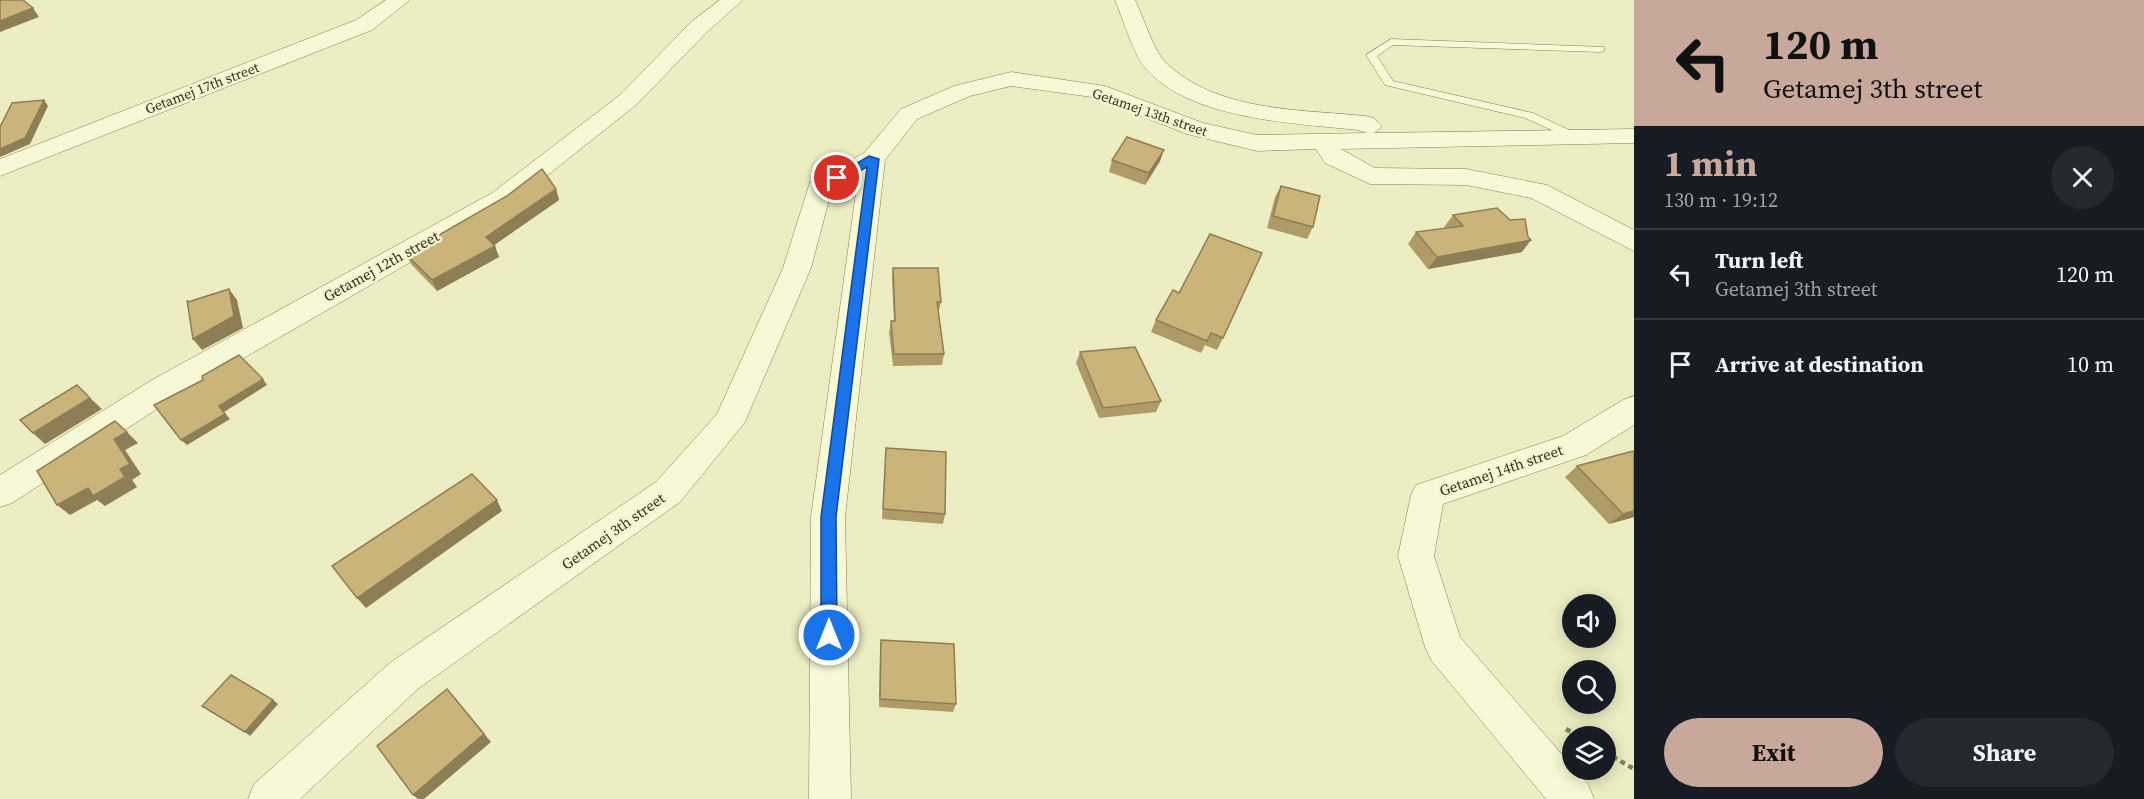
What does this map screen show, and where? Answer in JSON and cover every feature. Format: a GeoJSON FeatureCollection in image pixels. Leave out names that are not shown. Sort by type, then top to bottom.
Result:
{"type":"FeatureCollection","features":[{"type":"Feature","properties":{"kind":"street","name":"Getamej 17th street"},"geometry":{"type":"LineString","coordinates":[[0,168],[364,25],[400,0]]}},
{"type":"Feature","properties":{"kind":"street","name":"Getamej 12th street"},"geometry":{"type":"LineString","coordinates":[[0,493],[163,389],[501,199],[628,100],[699,27],[733,0]]}},
{"type":"Feature","properties":{"kind":"street"},"geometry":{"type":"LineString","coordinates":[[1125,0],[1154,64],[1192,93],[1261,113],[1365,123],[1388,140]]}},
{"type":"Feature","properties":{"kind":"street","name":"Getamej 13th street"},"geometry":{"type":"LineString","coordinates":[[873,159],[909,114],[962,91],[1011,79],[1097,91],[1196,129],[1257,143],[1634,136]]}},
{"type":"Feature","properties":{"kind":"street"},"geometry":{"type":"LineString","coordinates":[[1323,141],[1334,157],[1370,176],[1466,177],[1538,191],[1634,242]]}},
{"type":"Feature","properties":{"kind":"street"},"geometry":{"type":"LineString","coordinates":[[830,799],[828,517],[873,159]]}},
{"type":"Feature","properties":{"kind":"street","name":"Getamej 3th street"},"geometry":{"type":"LineString","coordinates":[[269,799],[405,675],[668,492],[729,422],[797,268],[819,188],[873,159]]}},
{"type":"Feature","properties":{"kind":"street","name":"Getamej 14th street"},"geometry":{"type":"LineString","coordinates":[[1573,799],[1444,647],[1416,556],[1428,495],[1574,446],[1634,410]]}},
{"type":"Feature","properties":{"kind":"lane"},"geometry":{"type":"LineString","coordinates":[[1578,137],[1529,115],[1389,83],[1371,55],[1391,42],[1600,49]]}},
{"type":"Feature","properties":{"kind":"path"},"geometry":{"type":"LineString","coordinates":[[1616,758],[1634,769]]}},
{"type":"Feature","properties":{"kind":"building"},"geometry":{"type":"Polygon","coordinates":[[[0,0],[23,0],[33,8],[0,21],[0,0]]]}},
{"type":"Feature","properties":{"kind":"building"},"geometry":{"type":"Polygon","coordinates":[[[44,100],[25,138],[0,149],[0,127],[12,103],[44,100]]]}},
{"type":"Feature","properties":{"kind":"building"},"geometry":{"type":"Polygon","coordinates":[[[1127,137],[1164,150],[1149,173],[1112,160],[1127,137]]]}},
{"type":"Feature","properties":{"kind":"building"},"geometry":{"type":"Polygon","coordinates":[[[542,169],[556,189],[486,237],[495,246],[432,280],[406,254],[507,196],[542,169]]]}},
{"type":"Feature","properties":{"kind":"building"},"geometry":{"type":"Polygon","coordinates":[[[1281,186],[1320,196],[1313,227],[1273,216],[1281,186]]]}},
{"type":"Feature","properties":{"kind":"building"},"geometry":{"type":"Polygon","coordinates":[[[1497,208],[1510,220],[1525,219],[1528,237],[1531,240],[1437,257],[1416,232],[1463,226],[1453,215],[1497,208]]]}},
{"type":"Feature","properties":{"kind":"building"},"geometry":{"type":"Polygon","coordinates":[[[1210,234],[1262,253],[1223,338],[1211,333],[1207,341],[1156,320],[1173,290],[1179,293],[1210,234]]]}},
{"type":"Feature","properties":{"kind":"building"},"geometry":{"type":"Polygon","coordinates":[[[893,268],[938,268],[941,302],[937,302],[944,354],[894,354],[891,321],[895,321],[893,268]]]}},
{"type":"Feature","properties":{"kind":"building"},"geometry":{"type":"Polygon","coordinates":[[[229,289],[234,316],[193,339],[187,300],[188,302],[229,289]]]}},
{"type":"Feature","properties":{"kind":"building"},"geometry":{"type":"Polygon","coordinates":[[[1135,347],[1161,401],[1103,408],[1080,352],[1135,347]]]}},
{"type":"Feature","properties":{"kind":"building"},"geometry":{"type":"Polygon","coordinates":[[[239,355],[263,379],[219,406],[225,414],[181,440],[154,405],[203,380],[202,376],[239,355]]]}},
{"type":"Feature","properties":{"kind":"building"},"geometry":{"type":"Polygon","coordinates":[[[77,385],[90,398],[33,433],[20,420],[77,385]]]}},
{"type":"Feature","properties":{"kind":"building"},"geometry":{"type":"Polygon","coordinates":[[[115,421],[127,432],[114,439],[130,464],[120,469],[125,477],[93,496],[88,488],[57,505],[37,471],[115,421]]]}},
{"type":"Feature","properties":{"kind":"building"},"geometry":{"type":"Polygon","coordinates":[[[886,448],[946,452],[945,514],[883,509],[886,448]]]}},
{"type":"Feature","properties":{"kind":"building"},"geometry":{"type":"Polygon","coordinates":[[[1633,451],[1634,511],[1623,514],[1577,466],[1633,451]]]}},
{"type":"Feature","properties":{"kind":"building"},"geometry":{"type":"Polygon","coordinates":[[[472,474],[497,500],[357,598],[332,566],[472,474]]]}},
{"type":"Feature","properties":{"kind":"building"},"geometry":{"type":"Polygon","coordinates":[[[881,640],[954,644],[956,704],[880,699],[881,640]]]}},
{"type":"Feature","properties":{"kind":"building"},"geometry":{"type":"Polygon","coordinates":[[[231,675],[273,700],[245,732],[202,706],[231,675]]]}},
{"type":"Feature","properties":{"kind":"building"},"geometry":{"type":"Polygon","coordinates":[[[447,689],[484,734],[413,795],[377,746],[447,689]]]}},
{"type":"Feature","properties":{"kind":"route"},"geometry":{"type":"LineString","coordinates":[[829,635],[828,517],[873,159],[837,178]]}}]}
